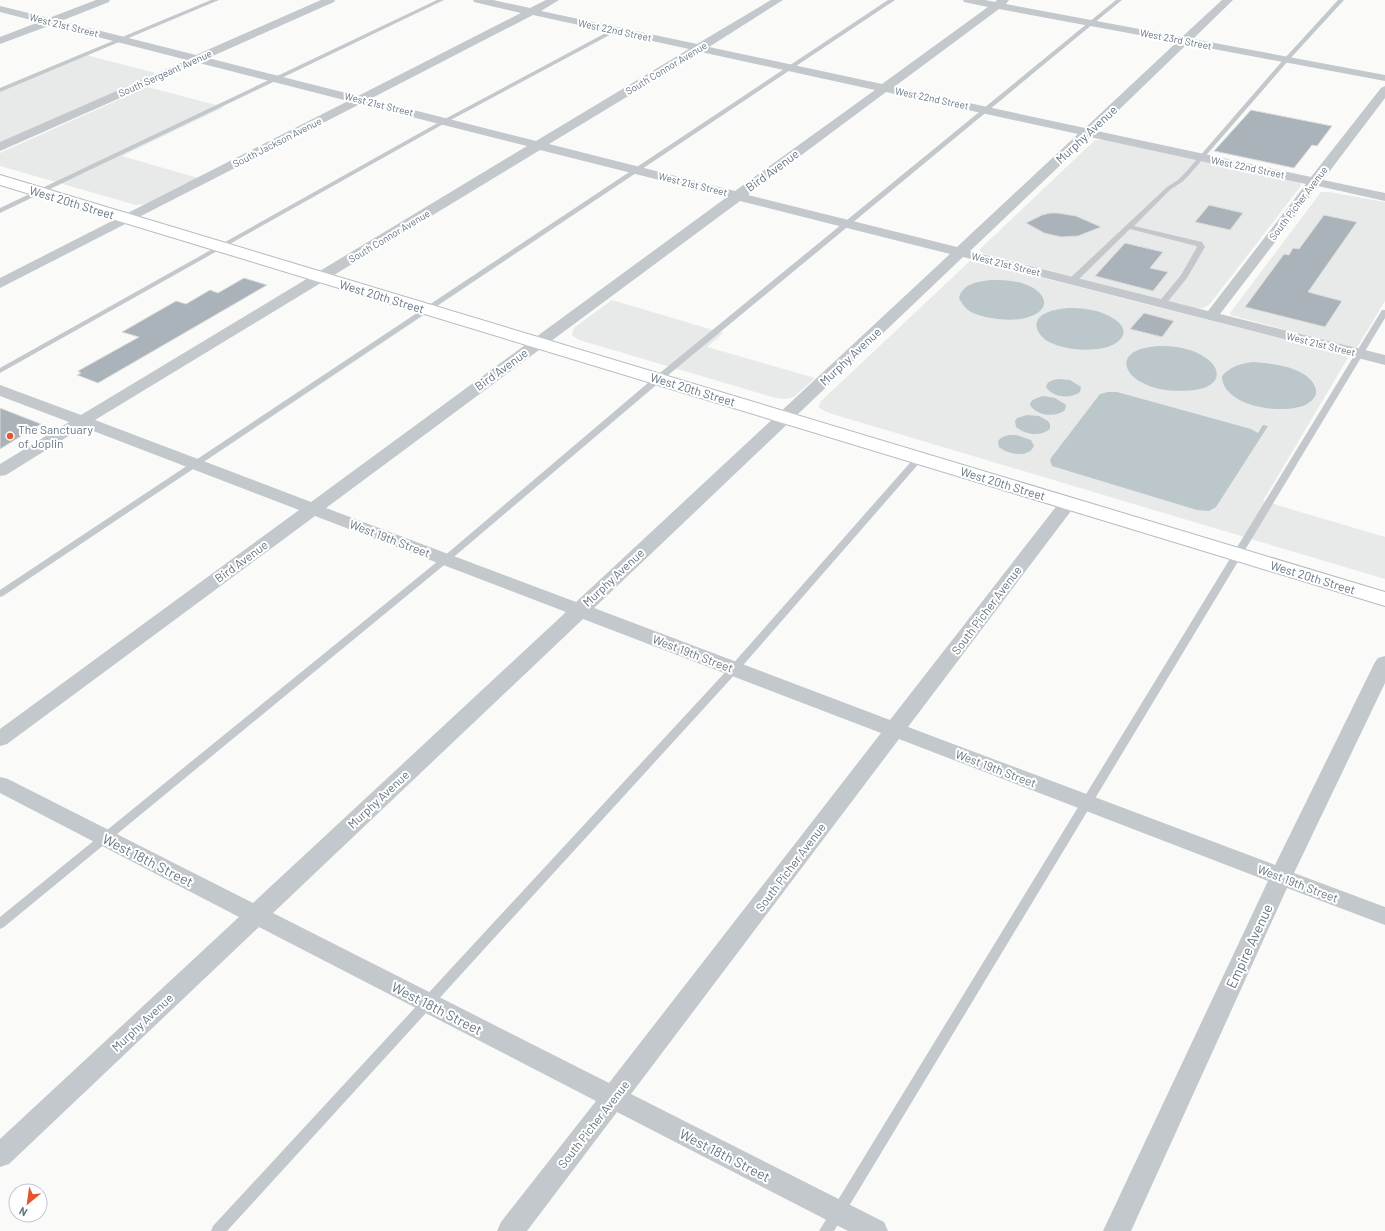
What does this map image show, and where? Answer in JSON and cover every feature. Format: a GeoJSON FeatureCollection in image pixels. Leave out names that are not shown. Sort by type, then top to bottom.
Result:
{"type":"FeatureCollection","features":[{"type":"Feature","properties":{"kind":"main road","name":"West 20th Street"},"geometry":{"type":"LineString","coordinates":[[0,180],[1385,599]]}},
{"type":"Feature","properties":{"kind":"street"},"geometry":{"type":"LineString","coordinates":[[0,41],[105,0]]}},
{"type":"Feature","properties":{"kind":"street","name":"South Sergeant Avenue"},"geometry":{"type":"LineString","coordinates":[[0,147],[330,0]]}},
{"type":"Feature","properties":{"kind":"street","name":"West 22nd Street"},"geometry":{"type":"LineString","coordinates":[[478,0],[1385,197]]}},
{"type":"Feature","properties":{"kind":"street","name":"South Jackson Avenue"},"geometry":{"type":"LineString","coordinates":[[0,284],[554,0]]}},
{"type":"Feature","properties":{"kind":"street","name":"South Connor Avenue"},"geometry":{"type":"LineString","coordinates":[[0,471],[778,0]]}},
{"type":"Feature","properties":{"kind":"street","name":"West 23rd Street"},"geometry":{"type":"LineString","coordinates":[[968,0],[1000,3],[1091,23],[1385,78]]}},
{"type":"Feature","properties":{"kind":"street","name":"Murphy Avenue"},"geometry":{"type":"LineString","coordinates":[[0,1156],[578,610],[961,253],[1228,0]]}},
{"type":"Feature","properties":{"kind":"street","name":"Bird Avenue"},"geometry":{"type":"LineString","coordinates":[[0,739],[537,342],[1000,3]]}},
{"type":"Feature","properties":{"kind":"street","name":"West 21st Street"},"geometry":{"type":"LineString","coordinates":[[0,9],[1385,360]]}},
{"type":"Feature","properties":{"kind":"street","name":"South Picher Avenue"},"geometry":{"type":"LineString","coordinates":[[1211,316],[1385,90]]}},
{"type":"Feature","properties":{"kind":"street","name":"West 19th Street"},"geometry":{"type":"LineString","coordinates":[[0,390],[1385,916]]}},
{"type":"Feature","properties":{"kind":"street","name":"South Picher Avenue"},"geometry":{"type":"LineString","coordinates":[[511,1231],[1068,503]]}},
{"type":"Feature","properties":{"kind":"street","name":"Empire Avenue"},"geometry":{"type":"LineString","coordinates":[[1117,1231],[1281,877],[1385,662]]}},
{"type":"Feature","properties":{"kind":"street","name":"West 18th Street"},"geometry":{"type":"LineString","coordinates":[[0,784],[613,1098],[832,1222],[874,1231]]}},
{"type":"Feature","properties":{"kind":"lane"},"geometry":{"type":"LineString","coordinates":[[0,90],[216,0]]}},
{"type":"Feature","properties":{"kind":"lane"},"geometry":{"type":"LineString","coordinates":[[0,211],[441,0]]}},
{"type":"Feature","properties":{"kind":"lane"},"geometry":{"type":"LineString","coordinates":[[0,594],[892,0]]}},
{"type":"Feature","properties":{"kind":"lane"},"geometry":{"type":"LineString","coordinates":[[0,924],[104,837],[446,559],[658,379],[1119,0]]}},
{"type":"Feature","properties":{"kind":"lane"},"geometry":{"type":"LineString","coordinates":[[1072,281],[1169,188],[1180,181],[1203,157],[1286,60],[1341,0]]}},
{"type":"Feature","properties":{"kind":"lane"},"geometry":{"type":"LineString","coordinates":[[0,371],[445,121],[615,30]]}},
{"type":"Feature","properties":{"kind":"lane"},"geometry":{"type":"LineString","coordinates":[[1129,227],[1199,244],[1201,247],[1184,276],[1162,303]]}},
{"type":"Feature","properties":{"kind":"lane"},"geometry":{"type":"LineString","coordinates":[[832,1222],[1237,554],[1361,354],[1385,312]]}},
{"type":"Feature","properties":{"kind":"lane"},"geometry":{"type":"LineString","coordinates":[[218,1231],[734,669],[919,458]]}},
{"type":"Feature","properties":{"kind":"shaded area"},"geometry":{"type":"Polygon","coordinates":[[[82,54],[156,73],[0,143],[0,88],[82,54]]]}},
{"type":"Feature","properties":{"kind":"shaded area"},"geometry":{"type":"Polygon","coordinates":[[[147,87],[224,107],[122,156],[198,178],[146,204],[136,205],[0,166],[0,153],[147,87]]]}},
{"type":"Feature","properties":{"kind":"shaded area"},"geometry":{"type":"Polygon","coordinates":[[[1095,140],[1105,140],[1296,181],[1300,183],[1301,186],[1209,305],[1203,308],[1194,308],[981,253],[980,249],[1095,140]]]}},
{"type":"Feature","properties":{"kind":"shaded area"},"geometry":{"type":"Polygon","coordinates":[[[1321,192],[1329,192],[1385,202],[1385,301],[1356,349],[1230,315],[1321,192]]]}},
{"type":"Feature","properties":{"kind":"shaded area"},"geometry":{"type":"Polygon","coordinates":[[[970,261],[977,261],[1349,356],[1263,501],[1385,537],[1385,579],[829,413],[819,408],[820,402],[970,261]]]}},
{"type":"Feature","properties":{"kind":"shaded area"},"geometry":{"type":"Polygon","coordinates":[[[991,280],[1005,280],[1026,284],[1042,296],[1044,305],[1035,315],[1026,318],[1007,320],[978,315],[971,312],[960,300],[959,298],[961,293],[967,286],[991,280]]]}},
{"type":"Feature","properties":{"kind":"shaded area"},"geometry":{"type":"Polygon","coordinates":[[[612,300],[723,333],[707,347],[815,378],[794,397],[786,399],[776,398],[579,340],[572,335],[575,327],[612,300]]]}},
{"type":"Feature","properties":{"kind":"shaded area"},"geometry":{"type":"Polygon","coordinates":[[[1067,308],[1089,309],[1109,316],[1117,321],[1122,327],[1124,332],[1122,337],[1113,345],[1091,350],[1067,348],[1049,342],[1039,333],[1037,329],[1037,321],[1044,314],[1067,308]]]}},
{"type":"Feature","properties":{"kind":"shaded area"},"geometry":{"type":"Polygon","coordinates":[[[1148,347],[1174,347],[1196,352],[1209,360],[1214,366],[1217,376],[1210,385],[1187,391],[1160,389],[1147,385],[1133,376],[1127,368],[1127,360],[1134,352],[1148,347]]]}},
{"type":"Feature","properties":{"kind":"shaded area"},"geometry":{"type":"Polygon","coordinates":[[[1252,362],[1279,365],[1299,371],[1313,382],[1316,390],[1315,396],[1307,404],[1297,408],[1270,409],[1243,402],[1232,395],[1225,387],[1222,376],[1236,366],[1252,362]]]}},
{"type":"Feature","properties":{"kind":"shaded area"},"geometry":{"type":"Polygon","coordinates":[[[1058,379],[1070,380],[1081,387],[1080,392],[1072,396],[1062,396],[1049,391],[1046,387],[1048,383],[1058,379]]]}},
{"type":"Feature","properties":{"kind":"shaded area"},"geometry":{"type":"Polygon","coordinates":[[[1117,392],[1251,429],[1258,433],[1263,425],[1268,426],[1216,507],[1209,511],[1197,510],[1052,466],[1050,460],[1051,458],[1100,394],[1117,392]]]}},
{"type":"Feature","properties":{"kind":"shaded area"},"geometry":{"type":"Polygon","coordinates":[[[1043,396],[1055,398],[1066,405],[1065,410],[1061,413],[1051,415],[1037,412],[1030,405],[1032,401],[1043,396]]]}},
{"type":"Feature","properties":{"kind":"shaded area"},"geometry":{"type":"Polygon","coordinates":[[[1027,415],[1039,416],[1048,421],[1050,424],[1050,429],[1046,432],[1037,434],[1020,430],[1016,427],[1015,421],[1017,418],[1027,415]]]}},
{"type":"Feature","properties":{"kind":"shaded area"},"geometry":{"type":"Polygon","coordinates":[[[1016,435],[1031,440],[1034,446],[1031,450],[1027,453],[1017,454],[1007,452],[999,447],[998,441],[1004,436],[1016,435]]]}},
{"type":"Feature","properties":{"kind":"building"},"geometry":{"type":"Polygon","coordinates":[[[1251,110],[1332,126],[1317,146],[1312,145],[1294,168],[1214,151],[1251,110]]]}},
{"type":"Feature","properties":{"kind":"building"},"geometry":{"type":"Polygon","coordinates":[[[1209,205],[1243,213],[1230,230],[1195,222],[1209,205]]]}},
{"type":"Feature","properties":{"kind":"building"},"geometry":{"type":"Polygon","coordinates":[[[1050,213],[1076,216],[1101,227],[1078,236],[1061,237],[1044,233],[1026,223],[1042,215],[1050,213]]]}},
{"type":"Feature","properties":{"kind":"building"},"geometry":{"type":"Polygon","coordinates":[[[1324,215],[1357,222],[1308,292],[1342,301],[1325,327],[1245,307],[1284,254],[1289,255],[1293,248],[1299,249],[1324,215]]]}},
{"type":"Feature","properties":{"kind":"building"},"geometry":{"type":"Polygon","coordinates":[[[1125,243],[1163,252],[1150,268],[1168,272],[1153,291],[1095,276],[1125,243]]]}},
{"type":"Feature","properties":{"kind":"building"},"geometry":{"type":"Polygon","coordinates":[[[244,278],[267,285],[98,383],[77,375],[81,373],[78,371],[139,337],[122,332],[176,301],[186,304],[210,290],[218,293],[244,278]]]}},
{"type":"Feature","properties":{"kind":"building"},"geometry":{"type":"Polygon","coordinates":[[[1144,313],[1174,321],[1162,337],[1130,329],[1144,313]]]}},
{"type":"Feature","properties":{"kind":"building","name":"The Sanctuary of Joplin"},"geometry":{"type":"Polygon","coordinates":[[[0,408],[41,424],[0,449],[0,408]]]}},
{"type":"Feature","properties":{"kind":"place","name":"The Sanctuary of Joplin"},"geometry":{"type":"Point","coordinates":[10,436]}}]}
